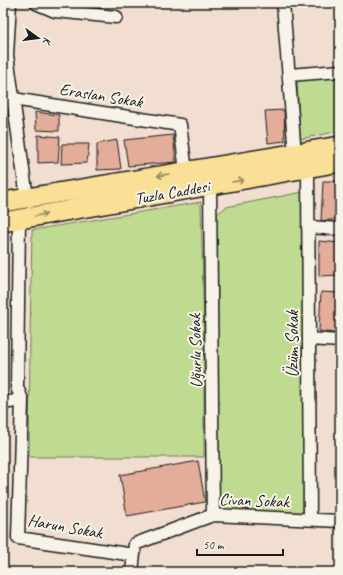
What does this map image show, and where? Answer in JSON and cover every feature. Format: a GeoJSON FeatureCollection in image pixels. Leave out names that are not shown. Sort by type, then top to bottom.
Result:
{"type":"FeatureCollection","features":[{"type":"Feature","properties":{"kind":"main road","name":"Tuzla Caddesi"},"geometry":{"type":"LineString","coordinates":[[11,220],[210,186],[301,161],[340,146]]}},
{"type":"Feature","properties":{"kind":"main road","name":"Tuzla Caddesi"},"geometry":{"type":"LineString","coordinates":[[3,202],[186,171],[301,161],[340,162]]}},
{"type":"Feature","properties":{"kind":"street"},"geometry":{"type":"LineString","coordinates":[[10,3],[5,54],[27,198]]}},
{"type":"Feature","properties":{"kind":"street"},"geometry":{"type":"LineString","coordinates":[[36,3],[116,17]]}},
{"type":"Feature","properties":{"kind":"street","name":"Üzüm Sokak"},"geometry":{"type":"LineString","coordinates":[[284,3],[289,75],[301,161],[308,227],[310,519]]}},
{"type":"Feature","properties":{"kind":"street"},"geometry":{"type":"LineString","coordinates":[[289,75],[340,71]]}},
{"type":"Feature","properties":{"kind":"street","name":"Eraslan Sokak"},"geometry":{"type":"LineString","coordinates":[[13,99],[180,125],[186,171]]}},
{"type":"Feature","properties":{"kind":"street","name":"Uğurlu Sokak"},"geometry":{"type":"LineString","coordinates":[[210,186],[213,515]]}},
{"type":"Feature","properties":{"kind":"street","name":"Harun Sokak"},"geometry":{"type":"LineString","coordinates":[[11,220],[17,387],[22,400],[18,538],[134,555]]}},
{"type":"Feature","properties":{"kind":"street"},"geometry":{"type":"LineString","coordinates":[[308,227],[340,229]]}},
{"type":"Feature","properties":{"kind":"street"},"geometry":{"type":"LineString","coordinates":[[309,339],[340,341]]}},
{"type":"Feature","properties":{"kind":"street"},"geometry":{"type":"LineString","coordinates":[[3,403],[22,400]]}},
{"type":"Feature","properties":{"kind":"street","name":"Civan Sokak"},"geometry":{"type":"LineString","coordinates":[[134,555],[135,544],[213,515],[340,520]]}},
{"type":"Feature","properties":{"kind":"street"},"geometry":{"type":"LineString","coordinates":[[132,572],[134,555]]}},
{"type":"Feature","properties":{"kind":"green space"},"geometry":{"type":"Polygon","coordinates":[[[340,77],[340,131],[300,139],[297,80],[340,77]]]}},
{"type":"Feature","properties":{"kind":"green space"},"geometry":{"type":"Polygon","coordinates":[[[308,191],[303,514],[217,513],[216,215],[226,207],[308,191]]]}},
{"type":"Feature","properties":{"kind":"green space"},"geometry":{"type":"Polygon","coordinates":[[[201,202],[204,340],[204,457],[29,457],[32,230],[201,202]]]}},
{"type":"Feature","properties":{"kind":"building"},"geometry":{"type":"Polygon","coordinates":[[[284,110],[285,141],[268,143],[265,111],[284,110]]]}},
{"type":"Feature","properties":{"kind":"building"},"geometry":{"type":"Polygon","coordinates":[[[35,112],[59,115],[59,131],[36,130],[35,112]]]}},
{"type":"Feature","properties":{"kind":"building"},"geometry":{"type":"Polygon","coordinates":[[[38,135],[60,137],[58,162],[38,163],[38,135]]]}},
{"type":"Feature","properties":{"kind":"building"},"geometry":{"type":"Polygon","coordinates":[[[173,135],[176,162],[128,166],[124,140],[173,135]]]}},
{"type":"Feature","properties":{"kind":"building"},"geometry":{"type":"Polygon","coordinates":[[[117,140],[121,169],[97,170],[97,144],[117,140]]]}},
{"type":"Feature","properties":{"kind":"building"},"geometry":{"type":"Polygon","coordinates":[[[62,144],[89,144],[87,163],[61,164],[62,144]]]}},
{"type":"Feature","properties":{"kind":"building"},"geometry":{"type":"Polygon","coordinates":[[[323,181],[340,181],[340,219],[321,221],[323,181]]]}},
{"type":"Feature","properties":{"kind":"building"},"geometry":{"type":"Polygon","coordinates":[[[319,241],[340,243],[340,275],[319,276],[319,241]]]}},
{"type":"Feature","properties":{"kind":"building"},"geometry":{"type":"Polygon","coordinates":[[[321,292],[340,293],[340,334],[319,331],[321,292]]]}},
{"type":"Feature","properties":{"kind":"building"},"geometry":{"type":"Polygon","coordinates":[[[198,461],[205,502],[127,516],[120,475],[198,461]]]}}]}
